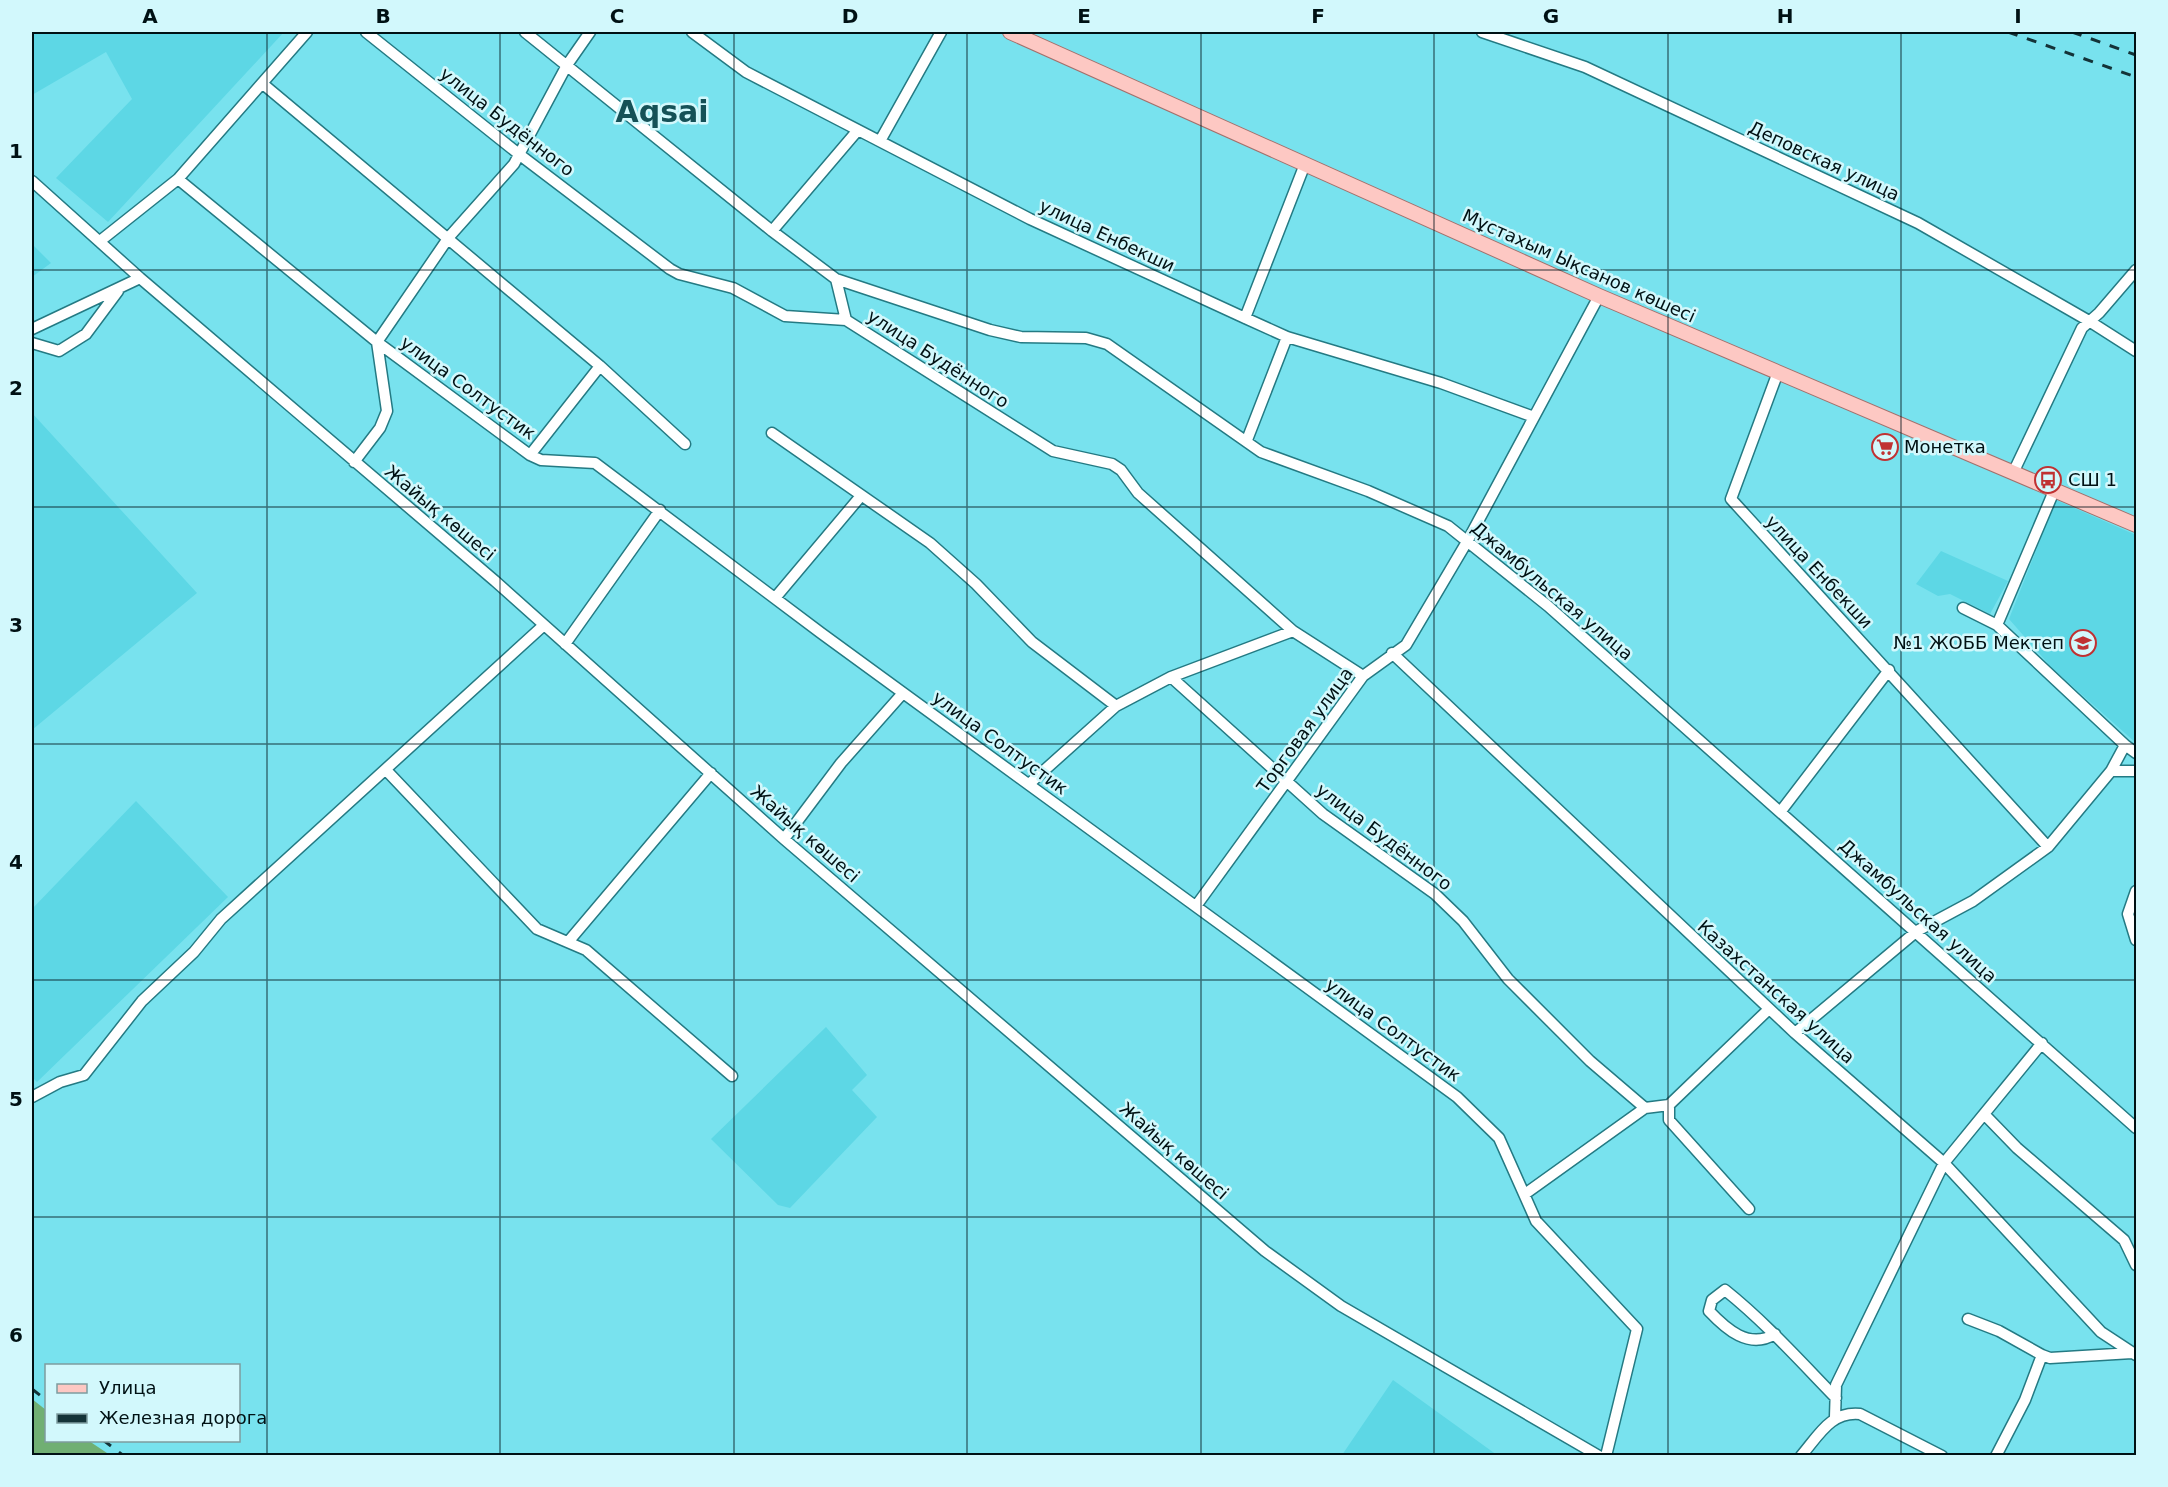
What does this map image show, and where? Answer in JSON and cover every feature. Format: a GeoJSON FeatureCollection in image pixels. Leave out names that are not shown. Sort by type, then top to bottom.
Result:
{"type":"FeatureCollection","features":[{"type":"Feature","properties":{"kind":"main road","name":"Мұстахым Ықсанов көшесі"},"geometry":{"type":"LineString","coordinates":[[1010,32],[1599,296],[2136,525]]}},
{"type":"Feature","properties":{"kind":"street"},"geometry":{"type":"LineString","coordinates":[[100,241],[178,179],[307,32]]}},
{"type":"Feature","properties":{"kind":"street","name":"улица Будённого"},"geometry":{"type":"LineString","coordinates":[[366,32],[520,155],[679,274],[733,288],[785,316],[846,320],[1053,451],[1112,464],[1121,470],[1138,493],[1293,631],[1363,676]]}},
{"type":"Feature","properties":{"kind":"street","name":"Джамбульская улица"},"geometry":{"type":"LineString","coordinates":[[525,32],[772,231],[836,279],[990,330],[1021,337],[1086,338],[1107,344],[1262,452],[1368,491],[1448,526],[1548,606],[1917,931],[2136,1128]]}},
{"type":"Feature","properties":{"kind":"street"},"geometry":{"type":"LineString","coordinates":[[354,462],[380,428],[387,411],[377,342],[448,237],[520,155],[567,65],[590,32]]}},
{"type":"Feature","properties":{"kind":"street","name":"улица Енбекши"},"geometry":{"type":"LineString","coordinates":[[692,32],[746,72],[1030,219],[1245,318],[1287,337],[1441,383],[1534,417]]}},
{"type":"Feature","properties":{"kind":"street"},"geometry":{"type":"LineString","coordinates":[[880,141],[941,32]]}},
{"type":"Feature","properties":{"kind":"street","name":"Деповская улица"},"geometry":{"type":"LineString","coordinates":[[1482,32],[1585,67],[1918,223],[2090,321],[2136,351]]}},
{"type":"Feature","properties":{"kind":"street"},"geometry":{"type":"LineString","coordinates":[[263,84],[600,366],[685,444]]}},
{"type":"Feature","properties":{"kind":"street"},"geometry":{"type":"LineString","coordinates":[[772,231],[858,130]]}},
{"type":"Feature","properties":{"kind":"street"},"geometry":{"type":"LineString","coordinates":[[1245,318],[1305,164]]}},
{"type":"Feature","properties":{"kind":"street","name":"улица Солтустик"},"geometry":{"type":"LineString","coordinates":[[178,179],[377,342],[530,455],[541,460],[595,463],[903,693],[1457,1097],[1499,1138],[1536,1221],[1637,1329],[1606,1455]]}},
{"type":"Feature","properties":{"kind":"street","name":"Жайық көшесі"},"geometry":{"type":"LineString","coordinates":[[32,181],[140,278],[544,625],[784,839],[1265,1251],[1305,1282],[1599,1455]]}},
{"type":"Feature","properties":{"kind":"street"},"geometry":{"type":"LineString","coordinates":[[2013,473],[2082,328],[2136,270]]}},
{"type":"Feature","properties":{"kind":"street"},"geometry":{"type":"LineString","coordinates":[[32,329],[140,278]]}},
{"type":"Feature","properties":{"kind":"street"},"geometry":{"type":"LineString","coordinates":[[836,279],[846,320]]}},
{"type":"Feature","properties":{"kind":"street"},"geometry":{"type":"LineString","coordinates":[[32,343],[59,351],[86,334],[120,289]]}},
{"type":"Feature","properties":{"kind":"street","name":"Торговая улица"},"geometry":{"type":"LineString","coordinates":[[1196,906],[1288,783],[1363,676],[1406,645],[1468,540],[1599,296]]}},
{"type":"Feature","properties":{"kind":"street"},"geometry":{"type":"LineString","coordinates":[[1247,441],[1287,337]]}},
{"type":"Feature","properties":{"kind":"street"},"geometry":{"type":"LineString","coordinates":[[530,455],[600,366]]}},
{"type":"Feature","properties":{"kind":"street","name":"улица Енбекши"},"geometry":{"type":"LineString","coordinates":[[1778,372],[1731,499],[2048,847]]}},
{"type":"Feature","properties":{"kind":"street"},"geometry":{"type":"LineString","coordinates":[[772,433],[860,497],[930,543],[976,584],[1032,642],[1116,706]]}},
{"type":"Feature","properties":{"kind":"street"},"geometry":{"type":"LineString","coordinates":[[1997,625],[2054,491]]}},
{"type":"Feature","properties":{"kind":"street"},"geometry":{"type":"LineString","coordinates":[[775,598],[860,497]]}},
{"type":"Feature","properties":{"kind":"street"},"geometry":{"type":"LineString","coordinates":[[565,644],[660,510]]}},
{"type":"Feature","properties":{"kind":"street"},"geometry":{"type":"LineString","coordinates":[[1963,608],[1997,625],[2136,753]]}},
{"type":"Feature","properties":{"kind":"street"},"geometry":{"type":"LineString","coordinates":[[32,1097],[60,1082],[84,1075],[142,1001],[194,952],[221,919],[544,625]]}},
{"type":"Feature","properties":{"kind":"street"},"geometry":{"type":"LineString","coordinates":[[1029,784],[1116,706],[1171,677],[1293,631]]}},
{"type":"Feature","properties":{"kind":"street","name":"Казахстанская улица"},"geometry":{"type":"LineString","coordinates":[[1392,653],[1769,1009],[1944,1163],[2101,1332],[2134,1354]]}},
{"type":"Feature","properties":{"kind":"street"},"geometry":{"type":"LineString","coordinates":[[1781,811],[1888,670]]}},
{"type":"Feature","properties":{"kind":"street","name":"улица Будённого"},"geometry":{"type":"LineString","coordinates":[[1171,677],[1323,814],[1351,832],[1408,878],[1435,894],[1463,921],[1508,979],[1590,1061],[1645,1108]]}},
{"type":"Feature","properties":{"kind":"street"},"geometry":{"type":"LineString","coordinates":[[784,839],[842,763],[903,693]]}},
{"type":"Feature","properties":{"kind":"street"},"geometry":{"type":"LineString","coordinates":[[1795,1033],[1917,931],[1973,901],[2048,847],[2111,771],[2125,745]]}},
{"type":"Feature","properties":{"kind":"street"},"geometry":{"type":"LineString","coordinates":[[386,770],[537,929],[586,950],[732,1076]]}},
{"type":"Feature","properties":{"kind":"street"},"geometry":{"type":"LineString","coordinates":[[2111,771],[2135,774]]}},
{"type":"Feature","properties":{"kind":"street"},"geometry":{"type":"LineString","coordinates":[[568,942],[711,773]]}},
{"type":"Feature","properties":{"kind":"street"},"geometry":{"type":"LineString","coordinates":[[2136,891],[2128,914],[2136,940]]}},
{"type":"Feature","properties":{"kind":"street"},"geometry":{"type":"LineString","coordinates":[[1525,1194],[1645,1108],[1669,1105],[1769,1009]]}},
{"type":"Feature","properties":{"kind":"street"},"geometry":{"type":"LineString","coordinates":[[1835,1418],[1836,1385],[1944,1163],[2042,1043]]}},
{"type":"Feature","properties":{"kind":"street"},"geometry":{"type":"LineString","coordinates":[[1669,1105],[1669,1120],[1749,1209]]}},
{"type":"Feature","properties":{"kind":"street"},"geometry":{"type":"LineString","coordinates":[[1984,1114],[2017,1148],[2124,1239],[2136,1265]]}},
{"type":"Feature","properties":{"kind":"street"},"geometry":{"type":"LineString","coordinates":[[1775,1335],[1757,1340],[1744,1340],[1720,1323],[1709,1311],[1712,1300],[1725,1290],[1775,1335],[1836,1398]]}},
{"type":"Feature","properties":{"kind":"street"},"geometry":{"type":"LineString","coordinates":[[1968,1319],[1999,1331],[2050,1358],[2134,1354]]}},
{"type":"Feature","properties":{"kind":"street"},"geometry":{"type":"LineString","coordinates":[[1996,1455],[2025,1400],[2042,1355]]}},
{"type":"Feature","properties":{"kind":"street"},"geometry":{"type":"LineString","coordinates":[[1801,1455],[1835,1418],[1846,1412],[1860,1414],[1942,1455]]}},
{"type":"Feature","properties":{"kind":"shaded area"},"geometry":{"type":"Polygon","coordinates":[[[32,32],[284,32],[108,222],[56,178],[132,99],[106,52],[32,95],[32,32]]]}},
{"type":"Feature","properties":{"kind":"shaded area"},"geometry":{"type":"Polygon","coordinates":[[[32,244],[51,263],[32,277],[32,244]]]}},
{"type":"Feature","properties":{"kind":"shaded area"},"geometry":{"type":"Polygon","coordinates":[[[32,413],[197,593],[32,730],[32,413]]]}},
{"type":"Feature","properties":{"kind":"shaded area","name":"№1 ЖОББ Мектеп"},"geometry":{"type":"Polygon","coordinates":[[[2056,500],[2136,535],[2136,743],[2052,668],[2009,619],[2056,500]]]}},
{"type":"Feature","properties":{"kind":"shaded area"},"geometry":{"type":"Polygon","coordinates":[[[1941,551],[2008,581],[1990,614],[1950,594],[1938,596],[1916,584],[1941,551]]]}},
{"type":"Feature","properties":{"kind":"shaded area"},"geometry":{"type":"Polygon","coordinates":[[[136,801],[228,897],[37,1082],[32,1077],[32,909],[136,801]]]}},
{"type":"Feature","properties":{"kind":"shaded area"},"geometry":{"type":"Polygon","coordinates":[[[826,1027],[867,1075],[852,1090],[877,1117],[790,1208],[778,1205],[711,1139],[826,1027]]]}},
{"type":"Feature","properties":{"kind":"shaded area"},"geometry":{"type":"Polygon","coordinates":[[[1393,1380],[1497,1455],[1342,1455],[1393,1380]]]}},
{"type":"Feature","properties":{"kind":"green space"},"geometry":{"type":"Polygon","coordinates":[[[32,1399],[45,1409],[45,1442],[90,1442],[110,1455],[32,1455],[32,1399]]]}},
{"type":"Feature","properties":{"kind":"railway"},"geometry":{"type":"LineString","coordinates":[[2008,32],[2136,77]]}},
{"type":"Feature","properties":{"kind":"railway"},"geometry":{"type":"LineString","coordinates":[[2072,32],[2136,55]]}},
{"type":"Feature","properties":{"kind":"railway"},"geometry":{"type":"LineString","coordinates":[[32,1389],[45,1399]]}},
{"type":"Feature","properties":{"kind":"railway"},"geometry":{"type":"LineString","coordinates":[[106,1442],[124,1456]]}},
{"type":"Feature","properties":{"kind":"place","name":"Монетка"},"geometry":{"type":"Point","coordinates":[1885,447]}},
{"type":"Feature","properties":{"kind":"place","name":"СШ 1"},"geometry":{"type":"Point","coordinates":[2048,480]}},
{"type":"Feature","properties":{"kind":"place","name":"№1 ЖОББ Мектеп"},"geometry":{"type":"Point","coordinates":[2083,643]}},
{"type":"Feature","properties":{"kind":"district","name":"Aqsai"},"geometry":{"type":"Point","coordinates":[662,112]}}]}
